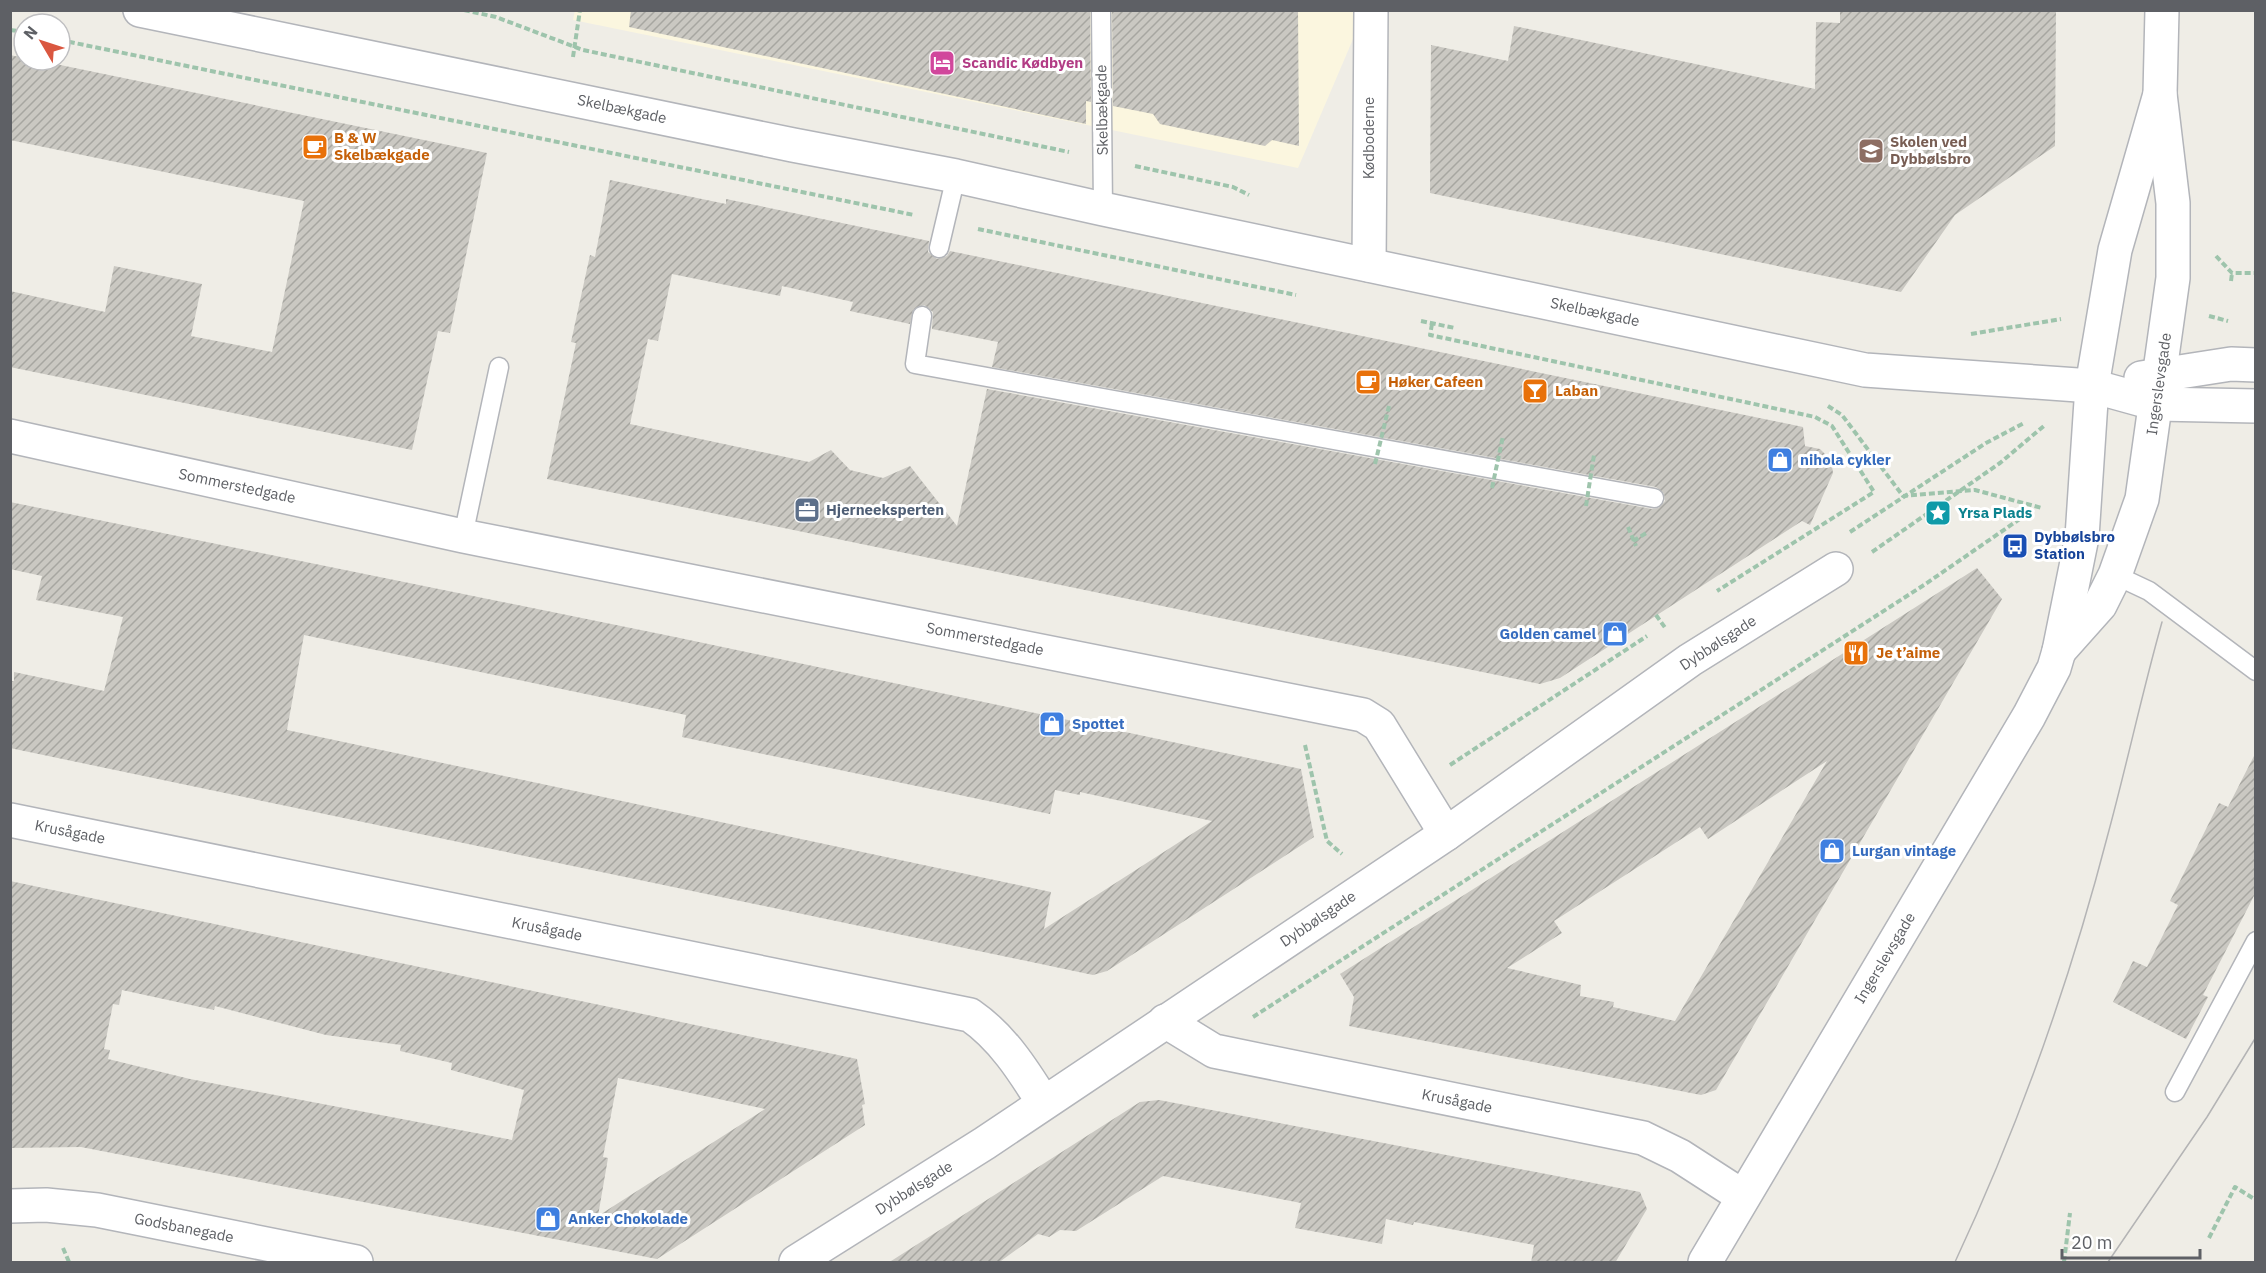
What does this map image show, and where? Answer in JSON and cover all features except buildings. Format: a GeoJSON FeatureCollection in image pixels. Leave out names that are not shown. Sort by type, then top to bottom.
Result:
{"type":"FeatureCollection","features":[{"type":"Feature","properties":{"kind":"street","name":"Skelbækgade"},"geometry":{"type":"LineString","coordinates":[[140,10],[793,145],[956,176],[1865,370],[2159,390]]}},
{"type":"Feature","properties":{"kind":"street","name":"Kødboderne"},"geometry":{"type":"LineString","coordinates":[[1369,265],[1371,10]]}},
{"type":"Feature","properties":{"kind":"street","name":"Ingerslevsgade"},"geometry":{"type":"LineString","coordinates":[[2059,651],[2100,605],[2115,575],[2142,499],[2159,390],[2173,267],[2173,203],[2160,94],[2162,10]]}},
{"type":"Feature","properties":{"kind":"street","name":"Ingerslevsgade"},"geometry":{"type":"LineString","coordinates":[[1705,1263],[1742,1196],[2030,716],[2054,668],[2082,537],[2092,386],[2115,250],[2160,94]]}},
{"type":"Feature","properties":{"kind":"street"},"geometry":{"type":"LineString","coordinates":[[2159,390],[2231,364],[2256,365]]}},
{"type":"Feature","properties":{"kind":"street"},"geometry":{"type":"LineString","coordinates":[[2159,390],[2256,406]]}},
{"type":"Feature","properties":{"kind":"street","name":"Sommerstedgade"},"geometry":{"type":"LineString","coordinates":[[10,436],[463,536],[1363,715],[1379,725],[1446,834]]}},
{"type":"Feature","properties":{"kind":"street","name":"Dybbølsgade"},"geometry":{"type":"LineString","coordinates":[[796,1263],[985,1143],[1446,834],[1690,660],[1836,569]]}},
{"type":"Feature","properties":{"kind":"street","name":"Krusågade"},"geometry":{"type":"LineString","coordinates":[[10,820],[970,1015],[1001,1042],[1043,1102]]}},
{"type":"Feature","properties":{"kind":"street","name":"Krusågade"},"geometry":{"type":"LineString","coordinates":[[1165,1021],[1214,1051],[1643,1138],[1680,1156],[1742,1196]]}},
{"type":"Feature","properties":{"kind":"street","name":"Godsbanegade"},"geometry":{"type":"LineString","coordinates":[[10,1206],[46,1205],[97,1210],[356,1263]]}},
{"type":"Feature","properties":{"kind":"lane","name":"Skelbækgade"},"geometry":{"type":"LineString","coordinates":[[1101,10],[1103,209]]}},
{"type":"Feature","properties":{"kind":"lane"},"geometry":{"type":"LineString","coordinates":[[939,248],[956,176]]}},
{"type":"Feature","properties":{"kind":"lane"},"geometry":{"type":"LineString","coordinates":[[922,316],[915,364],[1654,498]]}},
{"type":"Feature","properties":{"kind":"lane"},"geometry":{"type":"LineString","coordinates":[[463,536],[499,367]]}},
{"type":"Feature","properties":{"kind":"lane"},"geometry":{"type":"LineString","coordinates":[[2115,575],[2150,591],[2256,671]]}},
{"type":"Feature","properties":{"kind":"lane"},"geometry":{"type":"LineString","coordinates":[[2175,1092],[2256,941]]}},
{"type":"Feature","properties":{"kind":"path"},"geometry":{"type":"LineString","coordinates":[[565,97],[580,10]]}},
{"type":"Feature","properties":{"kind":"path"},"geometry":{"type":"LineString","coordinates":[[72,42],[1303,296]]}},
{"type":"Feature","properties":{"kind":"path"},"geometry":{"type":"LineString","coordinates":[[2210,250],[2232,273],[2256,273]]}},
{"type":"Feature","properties":{"kind":"path"},"geometry":{"type":"LineString","coordinates":[[2231,280],[2232,273]]}},
{"type":"Feature","properties":{"kind":"path"},"geometry":{"type":"LineString","coordinates":[[1420,321],[1464,330]]}},
{"type":"Feature","properties":{"kind":"path"},"geometry":{"type":"LineString","coordinates":[[1836,569],[1863,558],[1988,471],[2092,386]]}},
{"type":"Feature","properties":{"kind":"path"},"geometry":{"type":"LineString","coordinates":[[1821,402],[1842,415],[1903,496]]}},
{"type":"Feature","properties":{"kind":"path"},"geometry":{"type":"LineString","coordinates":[[1376,464],[1389,406]]}},
{"type":"Feature","properties":{"kind":"path"},"geometry":{"type":"LineString","coordinates":[[1492,488],[1503,436]]}},
{"type":"Feature","properties":{"kind":"path"},"geometry":{"type":"LineString","coordinates":[[1836,569],[1847,534],[1977,450]]}},
{"type":"Feature","properties":{"kind":"path"},"geometry":{"type":"LineString","coordinates":[[1586,506],[1594,455]]}},
{"type":"Feature","properties":{"kind":"path"},"geometry":{"type":"LineString","coordinates":[[1903,496],[1976,490],[2038,505],[2082,537]]}},
{"type":"Feature","properties":{"kind":"path"},"geometry":{"type":"LineString","coordinates":[[1207,1047],[1924,585],[2027,514]]}},
{"type":"Feature","properties":{"kind":"path"},"geometry":{"type":"LineString","coordinates":[[1295,701],[1327,841],[1374,882]]}},
{"type":"Feature","properties":{"kind":"path"},"geometry":{"type":"LineString","coordinates":[[2209,1238],[2235,1187],[2256,1200]]}},
{"type":"Feature","properties":{"kind":"path"},"geometry":{"type":"LineString","coordinates":[[2064,1263],[2070,1213]]}},
{"type":"Feature","properties":{"kind":"shaded area"},"geometry":{"type":"Polygon","coordinates":[[[575,10],[1365,11],[1298,168],[573,20],[575,10]]]}},
{"type":"Feature","properties":{"kind":"tram line"},"geometry":{"type":"LineString","coordinates":[[1955,1262],[2001,1158],[2060,998],[2115,808],[2162,622]]}},
{"type":"Feature","properties":{"kind":"tram line"},"geometry":{"type":"LineString","coordinates":[[2108,1262],[2207,1117],[2256,1037]]}},
{"type":"Feature","properties":{"kind":"place","name":"Scandic Kødbyen"},"geometry":{"type":"Point","coordinates":[942,63]}},
{"type":"Feature","properties":{"kind":"place","name":"B & W Skelbækgade"},"geometry":{"type":"Point","coordinates":[315,147]}},
{"type":"Feature","properties":{"kind":"place","name":"Skolen ved Dybbølsbro"},"geometry":{"type":"Point","coordinates":[1871,151]}},
{"type":"Feature","properties":{"kind":"place","name":"Høker Cafeen"},"geometry":{"type":"Point","coordinates":[1368,382]}},
{"type":"Feature","properties":{"kind":"place","name":"Laban"},"geometry":{"type":"Point","coordinates":[1535,391]}},
{"type":"Feature","properties":{"kind":"place","name":"nihola cykler"},"geometry":{"type":"Point","coordinates":[1780,460]}},
{"type":"Feature","properties":{"kind":"place","name":"Hjerneeksperten"},"geometry":{"type":"Point","coordinates":[807,510]}},
{"type":"Feature","properties":{"kind":"place","name":"Yrsa Plads"},"geometry":{"type":"Point","coordinates":[1938,513]}},
{"type":"Feature","properties":{"kind":"place","name":"Dybbølsbro Station"},"geometry":{"type":"Point","coordinates":[2015,546]}},
{"type":"Feature","properties":{"kind":"place","name":"Golden camel"},"geometry":{"type":"Point","coordinates":[1615,634]}},
{"type":"Feature","properties":{"kind":"place","name":"Je t’aime"},"geometry":{"type":"Point","coordinates":[1856,653]}},
{"type":"Feature","properties":{"kind":"place","name":"Spottet"},"geometry":{"type":"Point","coordinates":[1052,724]}},
{"type":"Feature","properties":{"kind":"place","name":"Lurgan vintage"},"geometry":{"type":"Point","coordinates":[1832,851]}},
{"type":"Feature","properties":{"kind":"place","name":"Anker Chokolade"},"geometry":{"type":"Point","coordinates":[548,1219]}}]}
